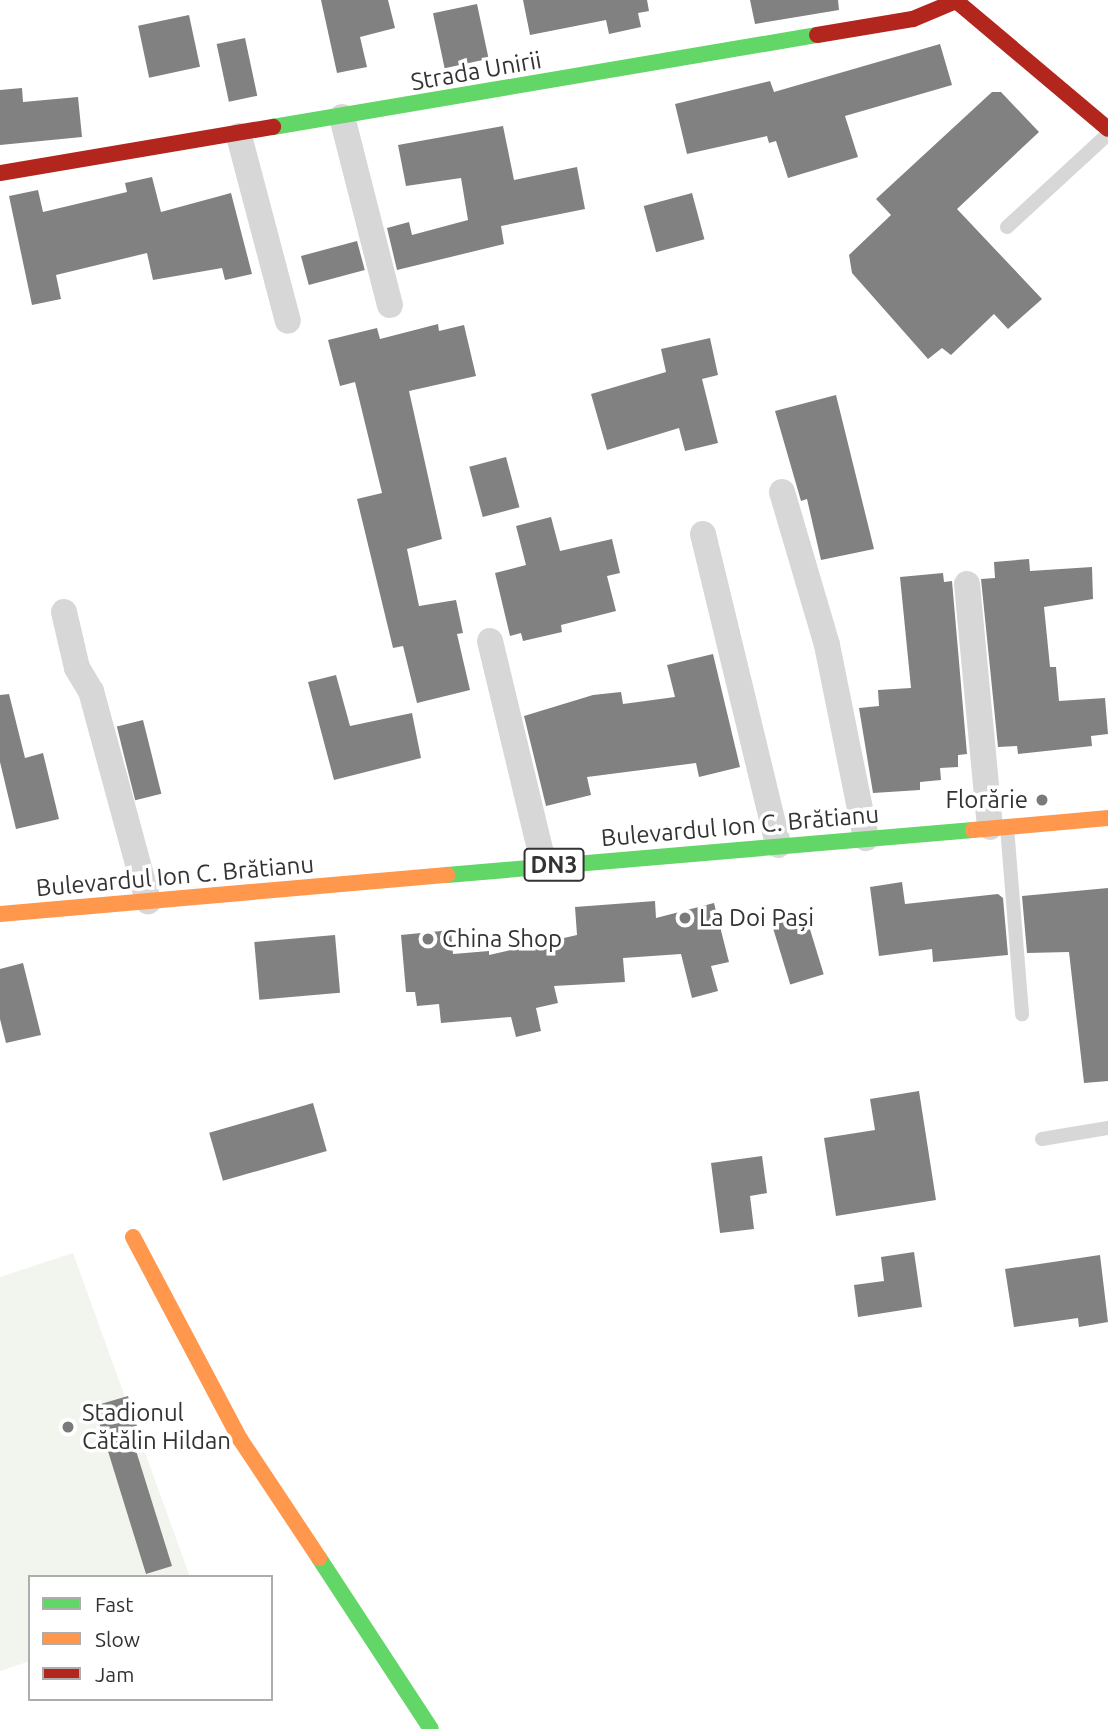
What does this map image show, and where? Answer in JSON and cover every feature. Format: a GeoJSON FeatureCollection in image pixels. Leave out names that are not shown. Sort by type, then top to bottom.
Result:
{"type":"FeatureCollection","features":[{"type":"Feature","properties":{"kind":"street","name":"Strada Unirii"},"geometry":{"type":"LineString","coordinates":[[0,173],[239,136],[913,19],[955,0]]}},
{"type":"Feature","properties":{"kind":"street"},"geometry":{"type":"LineString","coordinates":[[955,0],[1108,132]]}},
{"type":"Feature","properties":{"kind":"street"},"geometry":{"type":"LineString","coordinates":[[342,117],[390,305]]}},
{"type":"Feature","properties":{"kind":"street"},"geometry":{"type":"LineString","coordinates":[[239,136],[288,321]]}},
{"type":"Feature","properties":{"kind":"street"},"geometry":{"type":"LineString","coordinates":[[782,492],[827,645],[866,838]]}},
{"type":"Feature","properties":{"kind":"street"},"geometry":{"type":"LineString","coordinates":[[703,534],[778,845]]}},
{"type":"Feature","properties":{"kind":"street"},"geometry":{"type":"LineString","coordinates":[[967,584],[998,826]]}},
{"type":"Feature","properties":{"kind":"street"},"geometry":{"type":"LineString","coordinates":[[64,612],[77,668],[91,691],[148,901]]}},
{"type":"Feature","properties":{"kind":"street"},"geometry":{"type":"LineString","coordinates":[[490,641],[544,866]]}},
{"type":"Feature","properties":{"kind":"street","name":"Bulevardul Ion C. Brătianu"},"geometry":{"type":"LineString","coordinates":[[0,914],[1108,818]]}},
{"type":"Feature","properties":{"kind":"street"},"geometry":{"type":"LineString","coordinates":[[133,1237],[240,1439],[431,1729]]}},
{"type":"Feature","properties":{"kind":"lane"},"geometry":{"type":"LineString","coordinates":[[1007,227],[1108,132]]}},
{"type":"Feature","properties":{"kind":"lane"},"geometry":{"type":"LineString","coordinates":[[998,826],[1022,1014]]}},
{"type":"Feature","properties":{"kind":"lane"},"geometry":{"type":"LineString","coordinates":[[1042,1139],[1108,1128]]}},
{"type":"Feature","properties":{"kind":"shaded area","name":"Stadionul Cătălin Hildan"},"geometry":{"type":"Polygon","coordinates":[[[73,1253],[189,1575],[28,1575],[28,1662],[0,1671],[0,1277],[73,1253]]]}},
{"type":"Feature","properties":{"kind":"building"},"geometry":{"type":"Polygon","coordinates":[[[321,0],[388,0],[395,28],[360,37],[367,67],[337,73],[321,0]]]}},
{"type":"Feature","properties":{"kind":"building"},"geometry":{"type":"Polygon","coordinates":[[[523,0],[647,0],[649,11],[638,13],[641,27],[609,34],[606,20],[530,35],[523,0]]]}},
{"type":"Feature","properties":{"kind":"building"},"geometry":{"type":"Polygon","coordinates":[[[750,0],[838,0],[839,10],[755,24],[750,0]]]}},
{"type":"Feature","properties":{"kind":"building"},"geometry":{"type":"Polygon","coordinates":[[[477,4],[489,59],[445,68],[433,13],[477,4]]]}},
{"type":"Feature","properties":{"kind":"building"},"geometry":{"type":"Polygon","coordinates":[[[189,15],[200,67],[149,78],[138,26],[189,15]]]}},
{"type":"Feature","properties":{"kind":"building"},"geometry":{"type":"Polygon","coordinates":[[[245,38],[257,96],[229,102],[217,44],[245,38]]]}},
{"type":"Feature","properties":{"kind":"building"},"geometry":{"type":"Polygon","coordinates":[[[940,44],[952,85],[845,116],[858,157],[788,178],[776,141],[769,143],[767,136],[687,154],[675,104],[770,81],[774,92],[940,44]]]}},
{"type":"Feature","properties":{"kind":"building"},"geometry":{"type":"Polygon","coordinates":[[[22,88],[23,102],[78,97],[82,137],[0,145],[0,90],[22,88]]]}},
{"type":"Feature","properties":{"kind":"building"},"geometry":{"type":"Polygon","coordinates":[[[992,92],[1001,92],[1039,132],[957,209],[1042,299],[1008,329],[994,314],[951,355],[942,348],[928,359],[852,273],[849,255],[891,215],[876,199],[992,92]]]}},
{"type":"Feature","properties":{"kind":"building"},"geometry":{"type":"Polygon","coordinates":[[[503,126],[514,180],[577,167],[585,209],[501,226],[504,244],[397,270],[387,228],[409,222],[412,235],[468,220],[461,178],[406,186],[398,145],[503,126]]]}},
{"type":"Feature","properties":{"kind":"building"},"geometry":{"type":"Polygon","coordinates":[[[152,177],[161,212],[231,193],[252,274],[225,280],[222,268],[153,280],[147,253],[56,275],[61,299],[32,305],[9,196],[38,190],[43,212],[127,192],[125,183],[152,177]]]}},
{"type":"Feature","properties":{"kind":"building"},"geometry":{"type":"Polygon","coordinates":[[[692,193],[704,239],[656,252],[644,206],[692,193]]]}},
{"type":"Feature","properties":{"kind":"building"},"geometry":{"type":"Polygon","coordinates":[[[357,241],[365,270],[309,285],[301,256],[357,241]]]}},
{"type":"Feature","properties":{"kind":"building"},"geometry":{"type":"Polygon","coordinates":[[[438,324],[439,331],[464,325],[476,376],[409,391],[442,539],[407,549],[419,606],[456,600],[463,633],[457,634],[470,690],[417,703],[403,646],[393,648],[357,499],[382,493],[355,382],[340,386],[328,340],[377,328],[380,339],[438,324]]]}},
{"type":"Feature","properties":{"kind":"building"},"geometry":{"type":"Polygon","coordinates":[[[710,338],[718,375],[702,379],[718,443],[685,451],[679,428],[607,450],[591,394],[666,372],[661,349],[710,338]]]}},
{"type":"Feature","properties":{"kind":"building"},"geometry":{"type":"Polygon","coordinates":[[[836,395],[874,549],[821,560],[807,499],[801,501],[775,411],[836,395]]]}},
{"type":"Feature","properties":{"kind":"building"},"geometry":{"type":"Polygon","coordinates":[[[506,457],[519,507],[483,517],[469,467],[506,457]]]}},
{"type":"Feature","properties":{"kind":"building"},"geometry":{"type":"Polygon","coordinates":[[[551,517],[560,551],[612,539],[620,573],[607,576],[616,611],[561,625],[562,632],[523,641],[521,633],[510,636],[495,573],[526,565],[516,526],[551,517]]]}},
{"type":"Feature","properties":{"kind":"building"},"geometry":{"type":"Polygon","coordinates":[[[1029,559],[1030,571],[1092,567],[1093,599],[1044,607],[1050,667],[1056,667],[1059,701],[1105,698],[1108,734],[1091,736],[1092,746],[1018,754],[1017,746],[998,747],[981,579],[995,578],[994,562],[1029,559]]]}},
{"type":"Feature","properties":{"kind":"building"},"geometry":{"type":"Polygon","coordinates":[[[943,573],[944,582],[952,581],[967,754],[958,755],[958,767],[940,768],[941,780],[920,782],[920,790],[873,793],[859,708],[879,706],[878,690],[911,688],[900,577],[943,573]]]}},
{"type":"Feature","properties":{"kind":"building"},"geometry":{"type":"Polygon","coordinates":[[[713,654],[740,767],[699,777],[696,763],[587,777],[591,795],[546,806],[524,716],[593,695],[621,692],[623,704],[675,697],[667,665],[713,654]]]}},
{"type":"Feature","properties":{"kind":"building"},"geometry":{"type":"Polygon","coordinates":[[[336,675],[350,726],[412,713],[421,758],[334,780],[308,682],[336,675]]]}},
{"type":"Feature","properties":{"kind":"building"},"geometry":{"type":"Polygon","coordinates":[[[9,694],[25,758],[43,753],[59,819],[16,829],[0,762],[0,695],[9,694]]]}},
{"type":"Feature","properties":{"kind":"building"},"geometry":{"type":"Polygon","coordinates":[[[143,720],[161,794],[135,800],[117,727],[143,720]]]}},
{"type":"Feature","properties":{"kind":"building"},"geometry":{"type":"Polygon","coordinates":[[[902,882],[905,904],[998,894],[1003,898],[1008,955],[933,962],[932,949],[879,956],[870,887],[902,882]]]}},
{"type":"Feature","properties":{"kind":"building"},"geometry":{"type":"Polygon","coordinates":[[[1108,888],[1108,1081],[1084,1083],[1069,952],[1027,953],[1022,896],[1108,888]]]}},
{"type":"Feature","properties":{"kind":"building"},"geometry":{"type":"Polygon","coordinates":[[[655,901],[656,918],[714,903],[729,962],[711,966],[718,991],[692,998],[681,954],[623,958],[625,982],[554,986],[558,1003],[536,1008],[541,1031],[516,1037],[511,1017],[441,1023],[439,1004],[417,1006],[415,992],[406,992],[401,935],[451,930],[453,954],[489,951],[489,955],[577,935],[575,907],[655,901]]]}},
{"type":"Feature","properties":{"kind":"building"},"geometry":{"type":"Polygon","coordinates":[[[805,913],[824,974],[790,984],[772,923],[805,913]]]}},
{"type":"Feature","properties":{"kind":"building"},"geometry":{"type":"Polygon","coordinates":[[[335,935],[340,993],[259,1000],[254,942],[335,935]]]}},
{"type":"Feature","properties":{"kind":"building"},"geometry":{"type":"Polygon","coordinates":[[[23,963],[41,1035],[6,1043],[0,1019],[0,969],[23,963]]]}},
{"type":"Feature","properties":{"kind":"building"},"geometry":{"type":"Polygon","coordinates":[[[919,1091],[936,1200],[836,1216],[824,1138],[875,1130],[870,1099],[919,1091]]]}},
{"type":"Feature","properties":{"kind":"building"},"geometry":{"type":"Polygon","coordinates":[[[313,1103],[327,1151],[223,1181],[209,1133],[313,1103]]]}},
{"type":"Feature","properties":{"kind":"building"},"geometry":{"type":"Polygon","coordinates":[[[762,1156],[767,1193],[750,1196],[754,1229],[720,1233],[711,1163],[762,1156]]]}},
{"type":"Feature","properties":{"kind":"building"},"geometry":{"type":"Polygon","coordinates":[[[914,1252],[922,1307],[858,1317],[854,1285],[884,1281],[881,1257],[914,1252]]]}},
{"type":"Feature","properties":{"kind":"building"},"geometry":{"type":"Polygon","coordinates":[[[1100,1255],[1108,1322],[1079,1327],[1078,1318],[1014,1327],[1005,1269],[1100,1255]]]}},
{"type":"Feature","properties":{"kind":"building"},"geometry":{"type":"Polygon","coordinates":[[[128,1396],[141,1439],[133,1441],[172,1566],[146,1574],[94,1406],[128,1396]]]}},
{"type":"Feature","properties":{"kind":"traffic: fast"},"geometry":{"type":"LineString","coordinates":[[273,127],[817,35]]}},
{"type":"Feature","properties":{"kind":"traffic: fast"},"geometry":{"type":"LineString","coordinates":[[447,875],[973,830]]}},
{"type":"Feature","properties":{"kind":"traffic: fast"},"geometry":{"type":"LineString","coordinates":[[319,1558],[431,1729]]}},
{"type":"Feature","properties":{"kind":"traffic: slow"},"geometry":{"type":"LineString","coordinates":[[973,830],[1108,818]]}},
{"type":"Feature","properties":{"kind":"traffic: slow"},"geometry":{"type":"LineString","coordinates":[[0,914],[447,875]]}},
{"type":"Feature","properties":{"kind":"traffic: slow"},"geometry":{"type":"LineString","coordinates":[[133,1237],[240,1439],[319,1558]]}},
{"type":"Feature","properties":{"kind":"traffic: jam"},"geometry":{"type":"LineString","coordinates":[[955,0],[1108,129]]}},
{"type":"Feature","properties":{"kind":"traffic: jam"},"geometry":{"type":"LineString","coordinates":[[817,35],[913,19],[956,1]]}},
{"type":"Feature","properties":{"kind":"traffic: jam"},"geometry":{"type":"LineString","coordinates":[[0,173],[273,127]]}},
{"type":"Feature","properties":{"kind":"place","name":"Florărie"},"geometry":{"type":"Point","coordinates":[1042,800]}},
{"type":"Feature","properties":{"kind":"place","name":"La Doi Pași"},"geometry":{"type":"Point","coordinates":[685,918]}},
{"type":"Feature","properties":{"kind":"place","name":"China Shop"},"geometry":{"type":"Point","coordinates":[428,939]}},
{"type":"Feature","properties":{"kind":"place","name":"Stadionul Cătălin Hildan"},"geometry":{"type":"Point","coordinates":[68,1427]}}]}
